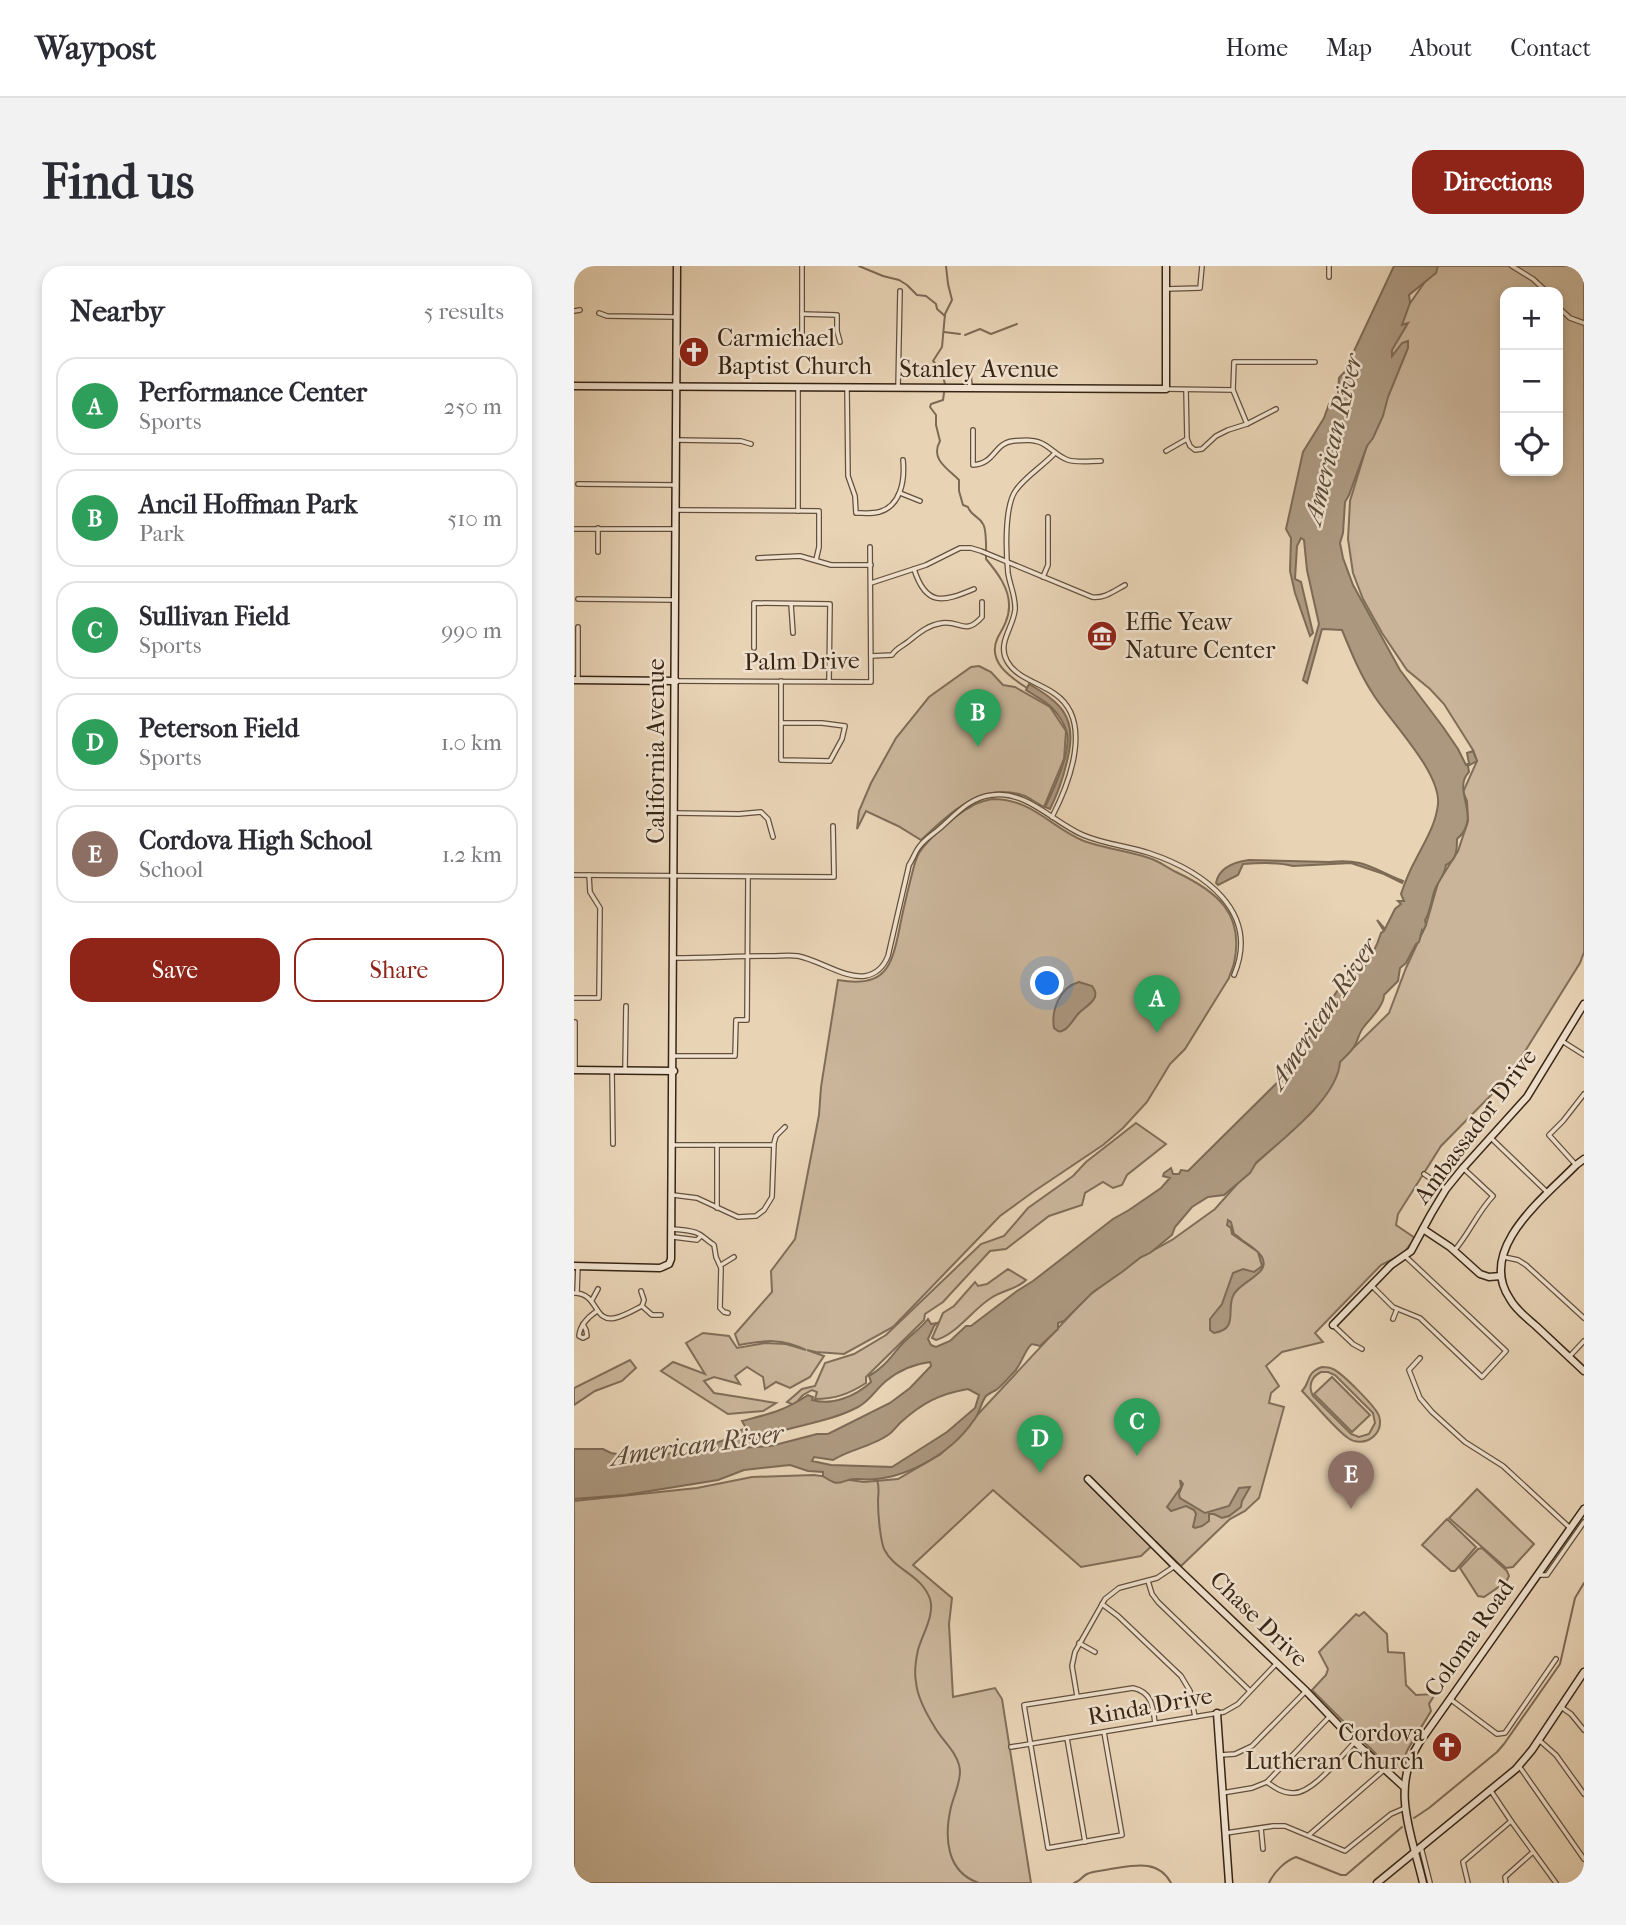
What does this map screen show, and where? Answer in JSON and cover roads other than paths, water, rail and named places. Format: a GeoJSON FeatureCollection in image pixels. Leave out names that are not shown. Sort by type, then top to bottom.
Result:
{"type":"FeatureCollection","features":[{"type":"Feature","properties":{"kind":"street","name":"California Avenue"},"geometry":{"type":"LineString","coordinates":[[576,1266],[665,1267],[671,1259],[677,266]]}},
{"type":"Feature","properties":{"kind":"street"},"geometry":{"type":"LineString","coordinates":[[775,338],[802,338],[802,266]]}},
{"type":"Feature","properties":{"kind":"street"},"geometry":{"type":"LineString","coordinates":[[1166,266],[1166,389]]}},
{"type":"Feature","properties":{"kind":"street"},"geometry":{"type":"LineString","coordinates":[[1166,289],[1200,288],[1202,266]]}},
{"type":"Feature","properties":{"kind":"street"},"geometry":{"type":"LineString","coordinates":[[1329,266],[1329,277]]}},
{"type":"Feature","properties":{"kind":"street"},"geometry":{"type":"LineString","coordinates":[[1511,266],[1542,287]]}},
{"type":"Feature","properties":{"kind":"street"},"geometry":{"type":"LineString","coordinates":[[898,387],[900,291]]}},
{"type":"Feature","properties":{"kind":"street"},"geometry":{"type":"LineString","coordinates":[[1563,312],[1570,318],[1584,323]]}},
{"type":"Feature","properties":{"kind":"street"},"geometry":{"type":"LineString","coordinates":[[599,313],[607,316],[677,317]]}},
{"type":"Feature","properties":{"kind":"street"},"geometry":{"type":"LineString","coordinates":[[802,314],[837,315],[840,342]]}},
{"type":"Feature","properties":{"kind":"street"},"geometry":{"type":"LineString","coordinates":[[1247,424],[1233,390],[1234,362],[1315,362]]}},
{"type":"Feature","properties":{"kind":"street"},"geometry":{"type":"LineString","coordinates":[[970,375],[970,388]]}},
{"type":"Feature","properties":{"kind":"street","name":"Stanley Avenue"},"geometry":{"type":"LineString","coordinates":[[574,386],[1233,390]]}},
{"type":"Feature","properties":{"kind":"street"},"geometry":{"type":"LineString","coordinates":[[798,511],[799,387]]}},
{"type":"Feature","properties":{"kind":"street"},"geometry":{"type":"LineString","coordinates":[[847,388],[848,476],[855,496],[856,513],[882,511],[892,504],[900,493],[904,478],[903,460]]}},
{"type":"Feature","properties":{"kind":"street"},"geometry":{"type":"LineString","coordinates":[[1186,390],[1187,439],[1191,447],[1200,450],[1222,433],[1276,409]]}},
{"type":"Feature","properties":{"kind":"street"},"geometry":{"type":"LineString","coordinates":[[973,430],[973,464],[984,463],[1000,446],[1013,441],[1040,442],[1072,461],[1101,461]]}},
{"type":"Feature","properties":{"kind":"street"},"geometry":{"type":"LineString","coordinates":[[1166,452],[1187,439]]}},
{"type":"Feature","properties":{"kind":"street"},"geometry":{"type":"LineString","coordinates":[[677,440],[741,441],[751,444]]}},
{"type":"Feature","properties":{"kind":"street"},"geometry":{"type":"LineString","coordinates":[[1052,817],[1074,758],[1077,742],[1074,723],[1068,708],[1058,696],[1015,670],[1007,660],[1003,646],[1015,608],[1007,562],[1008,511],[1011,498],[1020,485],[1055,453]]}},
{"type":"Feature","properties":{"kind":"street"},"geometry":{"type":"LineString","coordinates":[[578,484],[676,485]]}},
{"type":"Feature","properties":{"kind":"street"},"geometry":{"type":"LineString","coordinates":[[900,493],[920,501]]}},
{"type":"Feature","properties":{"kind":"street"},"geometry":{"type":"LineString","coordinates":[[676,510],[819,511],[816,560]]}},
{"type":"Feature","properties":{"kind":"street"},"geometry":{"type":"LineString","coordinates":[[1043,576],[1048,565],[1048,517]]}},
{"type":"Feature","properties":{"kind":"street"},"geometry":{"type":"LineString","coordinates":[[598,528],[598,552]]}},
{"type":"Feature","properties":{"kind":"street"},"geometry":{"type":"LineString","coordinates":[[574,529],[676,529]]}},
{"type":"Feature","properties":{"kind":"street","name":"Palm Drive"},"geometry":{"type":"LineString","coordinates":[[576,680],[871,682],[870,547]]}},
{"type":"Feature","properties":{"kind":"street"},"geometry":{"type":"LineString","coordinates":[[871,583],[914,569],[960,548],[971,548],[1075,591],[1099,598],[1125,585]]}},
{"type":"Feature","properties":{"kind":"street"},"geometry":{"type":"LineString","coordinates":[[758,558],[800,556],[831,565],[871,565]]}},
{"type":"Feature","properties":{"kind":"street"},"geometry":{"type":"LineString","coordinates":[[914,569],[921,588],[937,599],[951,598],[974,589]]}},
{"type":"Feature","properties":{"kind":"street"},"geometry":{"type":"LineString","coordinates":[[578,599],[676,600]]}},
{"type":"Feature","properties":{"kind":"street"},"geometry":{"type":"LineString","coordinates":[[870,656],[892,655],[918,632],[940,623],[970,626],[982,617],[982,602]]}},
{"type":"Feature","properties":{"kind":"street"},"geometry":{"type":"LineString","coordinates":[[754,648],[754,603],[830,604],[829,681]]}},
{"type":"Feature","properties":{"kind":"street"},"geometry":{"type":"LineString","coordinates":[[791,604],[793,633]]}},
{"type":"Feature","properties":{"kind":"street"},"geometry":{"type":"LineString","coordinates":[[576,680],[578,627]]}},
{"type":"Feature","properties":{"kind":"street"},"geometry":{"type":"LineString","coordinates":[[781,681],[781,723],[781,761],[830,761],[842,739],[845,726],[781,723]]}},
{"type":"Feature","properties":{"kind":"street"},"geometry":{"type":"LineString","coordinates":[[674,958],[799,956],[851,975],[862,977],[873,974],[882,967],[888,956],[909,865],[915,852],[928,837],[972,801],[993,794],[1003,794],[1020,799],[1076,832],[1160,857],[1212,886],[1228,903],[1239,928],[1240,955],[1234,975]]}},
{"type":"Feature","properties":{"kind":"street"},"geometry":{"type":"LineString","coordinates":[[675,813],[739,814],[759,811],[768,818],[773,838]]}},
{"type":"Feature","properties":{"kind":"street"},"geometry":{"type":"LineString","coordinates":[[574,875],[834,877],[833,825]]}},
{"type":"Feature","properties":{"kind":"street"},"geometry":{"type":"LineString","coordinates":[[574,998],[599,998],[600,908],[590,892],[589,875]]}},
{"type":"Feature","properties":{"kind":"street"},"geometry":{"type":"LineString","coordinates":[[674,1056],[736,1056],[736,1020],[747,1020],[748,877]]}},
{"type":"Feature","properties":{"kind":"street","name":"Ambassador Drive"},"geometry":{"type":"LineString","coordinates":[[1333,1325],[1391,1265],[1413,1248],[1446,1189],[1527,1097],[1584,1005]]}},
{"type":"Feature","properties":{"kind":"street"},"geometry":{"type":"LineString","coordinates":[[625,1070],[626,1006]]}},
{"type":"Feature","properties":{"kind":"street"},"geometry":{"type":"LineString","coordinates":[[575,1022],[574,1070],[674,1070]]}},
{"type":"Feature","properties":{"kind":"street"},"geometry":{"type":"LineString","coordinates":[[1562,1041],[1584,1055]]}},
{"type":"Feature","properties":{"kind":"street"},"geometry":{"type":"LineString","coordinates":[[612,1070],[613,1144]]}},
{"type":"Feature","properties":{"kind":"street"},"geometry":{"type":"LineString","coordinates":[[1576,1165],[1549,1135],[1584,1094]]}},
{"type":"Feature","properties":{"kind":"street"},"geometry":{"type":"LineString","coordinates":[[673,1195],[692,1196],[733,1216],[756,1216],[769,1204],[773,1192],[774,1145],[776,1136],[785,1128]]}},
{"type":"Feature","properties":{"kind":"street"},"geometry":{"type":"LineString","coordinates":[[1491,1138],[1548,1193]]}},
{"type":"Feature","properties":{"kind":"street"},"geometry":{"type":"LineString","coordinates":[[673,1145],[774,1145]]}},
{"type":"Feature","properties":{"kind":"street"},"geometry":{"type":"LineString","coordinates":[[717,1145],[717,1208]]}},
{"type":"Feature","properties":{"kind":"street"},"geometry":{"type":"LineString","coordinates":[[1584,1159],[1520,1223],[1502,1257],[1501,1276],[1512,1303],[1584,1371]]}},
{"type":"Feature","properties":{"kind":"street"},"geometry":{"type":"LineString","coordinates":[[1454,1251],[1493,1196],[1463,1168]]}},
{"type":"Feature","properties":{"kind":"street"},"geometry":{"type":"LineString","coordinates":[[1424,1174],[1446,1189]]}},
{"type":"Feature","properties":{"kind":"street"},"geometry":{"type":"LineString","coordinates":[[1423,1228],[1480,1274],[1489,1277],[1501,1276]]}},
{"type":"Feature","properties":{"kind":"street"},"geometry":{"type":"LineString","coordinates":[[672,1233],[697,1240],[701,1236],[714,1245],[721,1265],[720,1308],[728,1312]]}},
{"type":"Feature","properties":{"kind":"street"},"geometry":{"type":"LineString","coordinates":[[1371,1285],[1397,1309],[1420,1318],[1482,1377],[1506,1351],[1405,1256]]}},
{"type":"Feature","properties":{"kind":"street"},"geometry":{"type":"LineString","coordinates":[[721,1265],[734,1257]]}},
{"type":"Feature","properties":{"kind":"street"},"geometry":{"type":"LineString","coordinates":[[1502,1257],[1518,1260],[1526,1265],[1584,1318]]}},
{"type":"Feature","properties":{"kind":"street"},"geometry":{"type":"LineString","coordinates":[[576,1266],[576,1293],[584,1294],[592,1300],[597,1311],[605,1317],[614,1318],[642,1306],[644,1300],[641,1291]]}},
{"type":"Feature","properties":{"kind":"street"},"geometry":{"type":"LineString","coordinates":[[592,1300],[598,1289]]}},
{"type":"Feature","properties":{"kind":"street"},"geometry":{"type":"LineString","coordinates":[[642,1306],[652,1315],[661,1315]]}},
{"type":"Feature","properties":{"kind":"street"},"geometry":{"type":"LineString","coordinates":[[1394,1319],[1397,1309]]}},
{"type":"Feature","properties":{"kind":"street"},"geometry":{"type":"LineString","coordinates":[[583,1324],[597,1311]]}},
{"type":"Feature","properties":{"kind":"street"},"geometry":{"type":"LineString","coordinates":[[1333,1325],[1362,1349]]}},
{"type":"Feature","properties":{"kind":"street"},"geometry":{"type":"LineString","coordinates":[[1569,1357],[1584,1341]]}},
{"type":"Feature","properties":{"kind":"street"},"geometry":{"type":"LineString","coordinates":[[1420,1358],[1409,1370],[1420,1398],[1432,1412],[1465,1442],[1503,1466],[1571,1529]]}},
{"type":"Feature","properties":{"kind":"street","name":"Chase Drive"},"geometry":{"type":"LineString","coordinates":[[1088,1479],[1403,1786]]}},
{"type":"Feature","properties":{"kind":"street","name":"Coloma Road"},"geometry":{"type":"LineString","coordinates":[[1423,1883],[1418,1849],[1405,1808],[1403,1786],[1412,1754],[1584,1509]]}},
{"type":"Feature","properties":{"kind":"street","name":"Coloma Road"},"geometry":{"type":"LineString","coordinates":[[1538,1575],[1547,1575],[1584,1523]]}},
{"type":"Feature","properties":{"kind":"street"},"geometry":{"type":"LineString","coordinates":[[1077,1696],[1072,1667],[1075,1652],[1110,1593],[1162,1576],[1175,1566]]}},
{"type":"Feature","properties":{"kind":"street"},"geometry":{"type":"LineString","coordinates":[[1148,1581],[1158,1602],[1251,1691]]}},
{"type":"Feature","properties":{"kind":"street"},"geometry":{"type":"LineString","coordinates":[[1102,1604],[1181,1676],[1190,1691],[1195,1717]]}},
{"type":"Feature","properties":{"kind":"street"},"geometry":{"type":"LineString","coordinates":[[1079,1643],[1095,1652]]}},
{"type":"Feature","properties":{"kind":"street"},"geometry":{"type":"LineString","coordinates":[[1450,1699],[1497,1734],[1505,1733],[1556,1659]]}},
{"type":"Feature","properties":{"kind":"street","name":"Rinda Drive"},"geometry":{"type":"LineString","coordinates":[[1011,1747],[1217,1713],[1234,1707],[1277,1663]]}},
{"type":"Feature","properties":{"kind":"street"},"geometry":{"type":"LineString","coordinates":[[1377,1883],[1519,1766],[1584,1673]]}},
{"type":"Feature","properties":{"kind":"street"},"geometry":{"type":"LineString","coordinates":[[1104,1732],[1122,1835],[1048,1848],[1024,1705],[1131,1688],[1145,1692],[1150,1698],[1156,1723]]}},
{"type":"Feature","properties":{"kind":"street"},"geometry":{"type":"LineString","coordinates":[[1220,1755],[1235,1754],[1252,1746],[1306,1691]]}},
{"type":"Feature","properties":{"kind":"street"},"geometry":{"type":"LineString","coordinates":[[1561,1706],[1584,1730]]}},
{"type":"Feature","properties":{"kind":"street"},"geometry":{"type":"LineString","coordinates":[[1217,1713],[1229,1883]]}},
{"type":"Feature","properties":{"kind":"street"},"geometry":{"type":"LineString","coordinates":[[1222,1793],[1252,1788],[1267,1782],[1330,1715]]}},
{"type":"Feature","properties":{"kind":"street"},"geometry":{"type":"LineString","coordinates":[[1067,1738],[1085,1842]]}},
{"type":"Feature","properties":{"kind":"street"},"geometry":{"type":"LineString","coordinates":[[1539,1740],[1556,1755],[1584,1794]]}},
{"type":"Feature","properties":{"kind":"street"},"geometry":{"type":"LineString","coordinates":[[1267,1782],[1286,1793],[1305,1791],[1355,1742]]}},
{"type":"Feature","properties":{"kind":"street"},"geometry":{"type":"LineString","coordinates":[[1519,1766],[1584,1859]]}},
{"type":"Feature","properties":{"kind":"street"},"geometry":{"type":"LineString","coordinates":[[1309,1835],[1384,1769]]}},
{"type":"Feature","properties":{"kind":"street"},"geometry":{"type":"LineString","coordinates":[[1491,1791],[1556,1883]]}},
{"type":"Feature","properties":{"kind":"street"},"geometry":{"type":"LineString","coordinates":[[1226,1833],[1285,1826],[1346,1851],[1391,1814],[1405,1808]]}},
{"type":"Feature","properties":{"kind":"street"},"geometry":{"type":"LineString","coordinates":[[1468,1883],[1463,1862],[1511,1821]]}},
{"type":"Feature","properties":{"kind":"street"},"geometry":{"type":"LineString","coordinates":[[1261,1828],[1263,1849]]}},
{"type":"Feature","properties":{"kind":"street"},"geometry":{"type":"LineString","coordinates":[[1418,1849],[1430,1883]]}},
{"type":"Feature","properties":{"kind":"street"},"geometry":{"type":"LineString","coordinates":[[1506,1883],[1504,1877],[1533,1852]]}},
{"type":"Feature","properties":{"kind":"water","name":"American River"},"geometry":{"type":"Polygon","coordinates":[[[1394,266],[1438,266],[1436,273],[1409,295],[1410,303],[1402,325],[1408,323],[1392,350],[1392,356],[1402,343],[1408,341],[1408,348],[1383,416],[1367,446],[1345,502],[1340,543],[1353,585],[1400,670],[1443,727],[1466,765],[1469,763],[1467,753],[1473,751],[1477,761],[1468,766],[1469,772],[1464,779],[1467,822],[1457,839],[1454,857],[1446,865],[1435,888],[1419,942],[1400,968],[1398,981],[1384,995],[1382,1004],[1362,1030],[1354,1047],[1340,1062],[1330,1090],[1307,1117],[1256,1163],[1250,1173],[1224,1195],[1208,1197],[1192,1207],[1175,1227],[1172,1235],[1093,1292],[1064,1321],[1058,1323],[1058,1329],[1040,1346],[1032,1344],[1015,1371],[999,1388],[986,1396],[976,1417],[964,1433],[952,1445],[923,1464],[891,1476],[852,1479],[838,1483],[823,1476],[823,1472],[808,1471],[790,1465],[744,1470],[718,1480],[625,1495],[574,1499],[574,1449],[603,1449],[630,1456],[690,1452],[733,1437],[746,1428],[742,1421],[784,1408],[808,1395],[813,1397],[812,1400],[828,1402],[858,1392],[871,1382],[869,1376],[928,1319],[931,1324],[937,1323],[928,1339],[931,1345],[936,1347],[950,1341],[966,1326],[971,1326],[1033,1281],[1113,1219],[1161,1188],[1170,1178],[1163,1176],[1164,1173],[1171,1168],[1173,1174],[1179,1174],[1181,1170],[1188,1171],[1298,1062],[1309,1044],[1309,1032],[1319,1021],[1322,1022],[1332,1008],[1334,995],[1368,961],[1384,931],[1377,920],[1385,929],[1395,909],[1401,904],[1398,901],[1404,901],[1401,894],[1433,825],[1438,804],[1437,791],[1423,762],[1368,686],[1342,630],[1322,629],[1307,683],[1303,680],[1319,624],[1307,570],[1304,540],[1301,538],[1297,546],[1295,579],[1301,582],[1313,633],[1310,636],[1290,571],[1291,538],[1286,529],[1303,452],[1324,418],[1329,404],[1338,394],[1339,378],[1351,365],[1354,351],[1394,266]],[[930,1362],[912,1366],[896,1374],[882,1384],[870,1398],[844,1414],[769,1435],[740,1448],[771,1446],[817,1434],[828,1434],[890,1403],[910,1388],[931,1366],[930,1362]],[[968,1389],[948,1394],[924,1405],[890,1434],[875,1442],[833,1460],[814,1457],[812,1461],[831,1465],[892,1467],[947,1432],[975,1408],[979,1395],[968,1389]]]}},
{"type":"Feature","properties":{"kind":"water"},"geometry":{"type":"Polygon","coordinates":[[[1029,684],[1057,703],[1070,729],[1066,767],[1050,809],[1045,807],[1067,751],[1067,733],[1062,720],[1053,709],[1026,690],[1029,684]]]}},
{"type":"Feature","properties":{"kind":"water"},"geometry":{"type":"Polygon","coordinates":[[[1249,860],[1360,863],[1403,881],[1402,883],[1351,863],[1293,866],[1262,863],[1243,864],[1238,875],[1218,885],[1216,883],[1220,873],[1228,866],[1249,860]]]}},
{"type":"Feature","properties":{"kind":"water"},"geometry":{"type":"Polygon","coordinates":[[[1079,982],[1092,986],[1095,997],[1068,1027],[1058,1031],[1054,1028],[1053,1021],[1058,1000],[1067,989],[1079,982]]]}},
{"type":"Feature","properties":{"kind":"water"},"geometry":{"type":"Polygon","coordinates":[[[1228,1220],[1234,1234],[1258,1252],[1232,1234],[1227,1225],[1228,1220]]]}},
{"type":"Feature","properties":{"kind":"water"},"geometry":{"type":"Polygon","coordinates":[[[1258,1252],[1264,1265],[1236,1291],[1227,1327],[1214,1333],[1210,1330],[1210,1319],[1222,1304],[1233,1273],[1243,1269],[1254,1272],[1262,1266],[1258,1252]]]}},
{"type":"Feature","properties":{"kind":"water"},"geometry":{"type":"Polygon","coordinates":[[[1180,1480],[1183,1484],[1180,1498],[1205,1513],[1229,1506],[1239,1488],[1250,1487],[1241,1507],[1229,1516],[1222,1518],[1209,1514],[1209,1521],[1195,1528],[1194,1510],[1186,1506],[1171,1511],[1167,1507],[1181,1487],[1180,1480]]]}},
{"type":"Feature","properties":{"kind":"waterway"},"geometry":{"type":"LineString","coordinates":[[859,266],[899,280],[917,295],[926,296],[945,316]]}},
{"type":"Feature","properties":{"kind":"waterway"},"geometry":{"type":"LineString","coordinates":[[945,384],[941,369],[933,361],[942,347],[945,314],[952,300],[946,266]]}},
{"type":"Feature","properties":{"kind":"waterway"},"geometry":{"type":"LineString","coordinates":[[965,335],[980,329],[991,334],[1017,324]]}},
{"type":"Feature","properties":{"kind":"waterway"},"geometry":{"type":"LineString","coordinates":[[944,332],[960,334]]}},
{"type":"Feature","properties":{"kind":"waterway"},"geometry":{"type":"LineString","coordinates":[[944,393],[943,400],[931,404],[930,407],[936,415],[940,441],[937,447],[938,458],[959,480],[963,505],[981,521],[986,541],[986,559],[1002,581],[1009,600],[1008,615],[995,646],[997,661],[1027,688]]}},
{"type":"Feature","properties":{"kind":"waterway"},"geometry":{"type":"LineString","coordinates":[[877,1480],[884,1549],[894,1562],[921,1584],[930,1599],[929,1618],[917,1657],[917,1687],[928,1716],[959,1765],[959,1780],[949,1818],[950,1852],[960,1871],[979,1883]]}},
{"type":"Feature","properties":{"kind":"waterway"},"geometry":{"type":"LineString","coordinates":[[1414,1818],[1504,1744],[1560,1664],[1575,1598],[1584,1583]]}},
{"type":"Feature","properties":{"kind":"waterway"},"geometry":{"type":"LineString","coordinates":[[1269,1883],[1280,1867],[1296,1857],[1346,1875],[1402,1827]]}},
{"type":"Feature","properties":{"kind":"waterway"},"geometry":{"type":"LineString","coordinates":[[1074,1883],[1092,1872],[1127,1866],[1152,1867],[1166,1875],[1171,1883]]}},
{"type":"Feature","properties":{"kind":"place","name":"Carmichael Baptist Church"},"geometry":{"type":"Point","coordinates":[694,352]}},
{"type":"Feature","properties":{"kind":"place","name":"Effie Yeaw Nature Center"},"geometry":{"type":"Point","coordinates":[1102,636]}},
{"type":"Feature","properties":{"kind":"place","name":"Ancil Hoffman Park"},"geometry":{"type":"Point","coordinates":[978,747]}},
{"type":"Feature","properties":{"kind":"place","name":"Performance Center"},"geometry":{"type":"Point","coordinates":[1157,1033]}},
{"type":"Feature","properties":{"kind":"place","name":"Sullivan Field"},"geometry":{"type":"Point","coordinates":[1137,1456]}},
{"type":"Feature","properties":{"kind":"place","name":"Peterson Field"},"geometry":{"type":"Point","coordinates":[1040,1473]}},
{"type":"Feature","properties":{"kind":"place","name":"Cordova High School"},"geometry":{"type":"Point","coordinates":[1351,1509]}},
{"type":"Feature","properties":{"kind":"place","name":"Cordova Lutheran Church"},"geometry":{"type":"Point","coordinates":[1447,1747]}}]}
